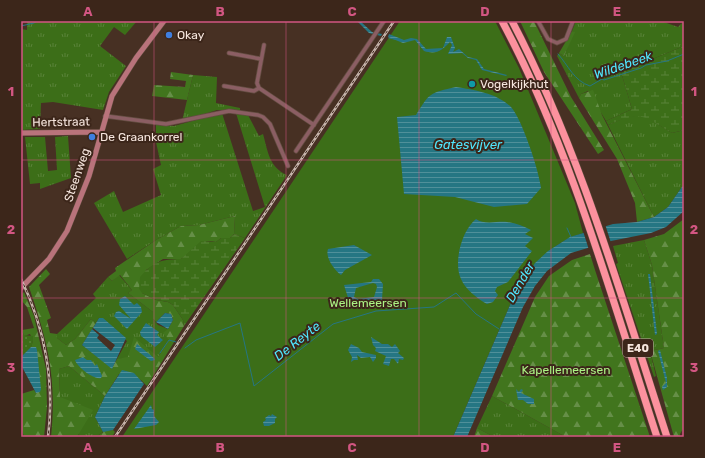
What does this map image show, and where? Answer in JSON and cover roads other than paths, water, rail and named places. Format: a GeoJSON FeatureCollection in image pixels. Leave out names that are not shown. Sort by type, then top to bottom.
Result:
{"type":"FeatureCollection","features":[{"type":"Feature","properties":{"kind":"highway","name":"E40"},"geometry":{"type":"LineString","coordinates":[[502,21],[523,62],[583,209],[657,437]]}},
{"type":"Feature","properties":{"kind":"highway","name":"E40"},"geometry":{"type":"LineString","coordinates":[[512,21],[549,99],[592,206],[667,437]]}},
{"type":"Feature","properties":{"kind":"main road","name":"Steenweg"},"geometry":{"type":"LineString","coordinates":[[21,288],[49,259],[67,231],[89,176],[102,132],[105,116],[112,96],[164,21]]}},
{"type":"Feature","properties":{"kind":"main road","name":"Hertstraat"},"geometry":{"type":"LineString","coordinates":[[21,133],[102,132]]}},
{"type":"Feature","properties":{"kind":"street"},"geometry":{"type":"LineString","coordinates":[[296,151],[384,21]]}},
{"type":"Feature","properties":{"kind":"street"},"geometry":{"type":"LineString","coordinates":[[538,21],[548,39],[557,44],[566,39],[573,21]]}},
{"type":"Feature","properties":{"kind":"street"},"geometry":{"type":"LineString","coordinates":[[264,45],[257,83],[259,88],[314,124]]}},
{"type":"Feature","properties":{"kind":"street"},"geometry":{"type":"LineString","coordinates":[[229,53],[262,59]]}},
{"type":"Feature","properties":{"kind":"street"},"geometry":{"type":"LineString","coordinates":[[224,86],[254,91],[259,88]]}},
{"type":"Feature","properties":{"kind":"street"},"geometry":{"type":"LineString","coordinates":[[105,116],[166,124],[229,111],[258,115],[263,117],[270,124],[288,166]]}},
{"type":"Feature","properties":{"kind":"water"},"geometry":{"type":"Polygon","coordinates":[[[357,21],[360,21],[372,32],[382,34],[381,36],[369,33],[357,21]]]}},
{"type":"Feature","properties":{"kind":"water"},"geometry":{"type":"Polygon","coordinates":[[[389,34],[404,40],[411,38],[417,39],[426,49],[443,48],[436,52],[429,52],[424,51],[415,40],[403,43],[388,37],[389,34]]]}},
{"type":"Feature","properties":{"kind":"water"},"geometry":{"type":"Polygon","coordinates":[[[447,37],[451,37],[455,48],[453,52],[459,49],[468,57],[477,59],[484,69],[507,75],[482,70],[476,60],[468,58],[462,53],[448,54],[452,45],[450,42],[443,48],[447,37]]]}},
{"type":"Feature","properties":{"kind":"water","name":"Gatesvijver"},"geometry":{"type":"Polygon","coordinates":[[[456,87],[478,91],[499,98],[511,107],[515,113],[529,146],[540,180],[541,188],[527,204],[494,207],[455,197],[404,194],[397,117],[416,115],[424,102],[436,92],[456,87]]]}},
{"type":"Feature","properties":{"kind":"water"},"geometry":{"type":"Polygon","coordinates":[[[684,184],[684,211],[666,227],[651,233],[611,241],[571,253],[547,271],[535,286],[523,307],[467,437],[453,437],[513,298],[535,263],[548,251],[570,237],[613,224],[637,222],[654,217],[668,207],[684,184]]]}},
{"type":"Feature","properties":{"kind":"water"},"geometry":{"type":"Polygon","coordinates":[[[476,219],[483,222],[507,222],[519,225],[531,230],[525,234],[533,238],[525,246],[532,251],[508,282],[497,287],[495,291],[498,295],[493,302],[487,304],[476,297],[469,290],[463,283],[459,272],[458,264],[460,247],[471,224],[476,219]]]}},
{"type":"Feature","properties":{"kind":"water"},"geometry":{"type":"Polygon","coordinates":[[[354,245],[372,255],[345,270],[341,275],[331,263],[327,252],[328,249],[354,245]]]}},
{"type":"Feature","properties":{"kind":"water"},"geometry":{"type":"Polygon","coordinates":[[[648,274],[650,274],[657,334],[655,335],[648,274]]]}},
{"type":"Feature","properties":{"kind":"water"},"geometry":{"type":"Polygon","coordinates":[[[373,279],[379,279],[383,284],[382,300],[371,304],[350,304],[344,285],[371,282],[373,279]],[[373,283],[356,288],[354,297],[358,299],[374,297],[377,287],[376,284],[373,283]]]}},
{"type":"Feature","properties":{"kind":"water"},"geometry":{"type":"Polygon","coordinates":[[[125,296],[134,305],[137,303],[141,307],[142,312],[127,329],[114,316],[116,312],[119,311],[131,319],[119,305],[120,299],[125,296]]]}},
{"type":"Feature","properties":{"kind":"water"},"geometry":{"type":"Polygon","coordinates":[[[165,313],[171,314],[173,320],[168,329],[156,322],[165,313]]]}},
{"type":"Feature","properties":{"kind":"water"},"geometry":{"type":"Polygon","coordinates":[[[99,318],[103,318],[126,338],[112,369],[82,345],[92,329],[99,335],[97,338],[111,351],[115,345],[93,328],[99,318]]]}},
{"type":"Feature","properties":{"kind":"water"},"geometry":{"type":"Polygon","coordinates":[[[146,323],[159,332],[157,335],[163,340],[155,347],[141,336],[140,332],[146,323]]]}},
{"type":"Feature","properties":{"kind":"water"},"geometry":{"type":"Polygon","coordinates":[[[371,337],[382,344],[388,344],[392,347],[395,344],[400,351],[398,353],[404,358],[403,360],[399,359],[398,364],[394,359],[391,359],[389,366],[383,364],[386,356],[375,351],[376,348],[373,345],[371,337]]]}},
{"type":"Feature","properties":{"kind":"water"},"geometry":{"type":"Polygon","coordinates":[[[137,344],[155,360],[151,361],[135,349],[137,344]]]}},
{"type":"Feature","properties":{"kind":"water"},"geometry":{"type":"Polygon","coordinates":[[[351,344],[359,348],[362,352],[376,355],[376,358],[373,362],[370,357],[361,358],[357,355],[358,360],[351,362],[352,357],[348,350],[351,344]]]}},
{"type":"Feature","properties":{"kind":"water"},"geometry":{"type":"Polygon","coordinates":[[[31,347],[36,347],[37,350],[41,389],[40,392],[36,393],[21,365],[21,357],[31,347]]]}},
{"type":"Feature","properties":{"kind":"water"},"geometry":{"type":"Polygon","coordinates":[[[660,350],[667,378],[667,387],[663,390],[662,387],[666,383],[658,351],[660,350]]]}},
{"type":"Feature","properties":{"kind":"water"},"geometry":{"type":"Polygon","coordinates":[[[83,357],[87,360],[91,360],[95,366],[97,364],[102,376],[101,378],[90,375],[76,363],[75,360],[83,357]]]}},
{"type":"Feature","properties":{"kind":"water"},"geometry":{"type":"Polygon","coordinates":[[[122,370],[134,373],[144,384],[113,430],[103,432],[95,417],[105,396],[122,370]]]}},
{"type":"Feature","properties":{"kind":"water"},"geometry":{"type":"Polygon","coordinates":[[[516,389],[519,392],[521,389],[523,390],[521,393],[534,399],[534,404],[528,404],[523,400],[518,400],[516,389]]]}},
{"type":"Feature","properties":{"kind":"water"},"geometry":{"type":"Polygon","coordinates":[[[151,405],[152,409],[154,410],[154,416],[159,422],[156,425],[134,429],[151,405]]]}},
{"type":"Feature","properties":{"kind":"water"},"geometry":{"type":"Polygon","coordinates":[[[272,414],[277,417],[275,419],[275,423],[269,426],[264,426],[263,422],[266,420],[265,418],[269,415],[271,416],[272,414]]]}},
{"type":"Feature","properties":{"kind":"waterway","name":"Wildebeek"},"geometry":{"type":"LineString","coordinates":[[21,26],[37,21]]}},
{"type":"Feature","properties":{"kind":"waterway","name":"Wildebeek"},"geometry":{"type":"LineString","coordinates":[[389,38],[399,40]]}},
{"type":"Feature","properties":{"kind":"waterway","name":"Wildebeek"},"geometry":{"type":"LineString","coordinates":[[558,54],[575,77],[584,84],[590,86],[602,79],[604,80],[646,65],[667,61],[684,54]]}},
{"type":"Feature","properties":{"kind":"waterway"},"geometry":{"type":"LineString","coordinates":[[567,228],[571,237]]}},
{"type":"Feature","properties":{"kind":"waterway","name":"De Reyte"},"geometry":{"type":"LineString","coordinates":[[185,348],[196,340],[240,323],[254,386],[333,324],[376,311],[434,307],[456,293],[476,314],[499,329]]}},
{"type":"Feature","properties":{"kind":"waterway","name":"De Reyte"},"geometry":{"type":"LineString","coordinates":[[160,353],[169,340],[176,342]]}},
{"type":"Feature","properties":{"kind":"railway"},"geometry":{"type":"LineString","coordinates":[[115,437],[394,21]]}},
{"type":"Feature","properties":{"kind":"railway"},"geometry":{"type":"LineString","coordinates":[[21,279],[36,317],[46,356],[50,396],[48,437]]}},
{"type":"Feature","properties":{"kind":"place","name":"Okay"},"geometry":{"type":"Point","coordinates":[169,35]}},
{"type":"Feature","properties":{"kind":"place","name":"Vogelkijkhut"},"geometry":{"type":"Point","coordinates":[472,84]}},
{"type":"Feature","properties":{"kind":"place","name":"De Graankorrel"},"geometry":{"type":"Point","coordinates":[92,137]}},
{"type":"Feature","properties":{"kind":"water label","name":"Dender"},"geometry":{"type":"Point","coordinates":[520,282]}},
{"type":"Feature","properties":{"kind":"park label","name":"Wellemeersen"},"geometry":{"type":"Point","coordinates":[368,303]}},
{"type":"Feature","properties":{"kind":"park label","name":"Kapellemeersen"},"geometry":{"type":"Point","coordinates":[566,370]}}]}
